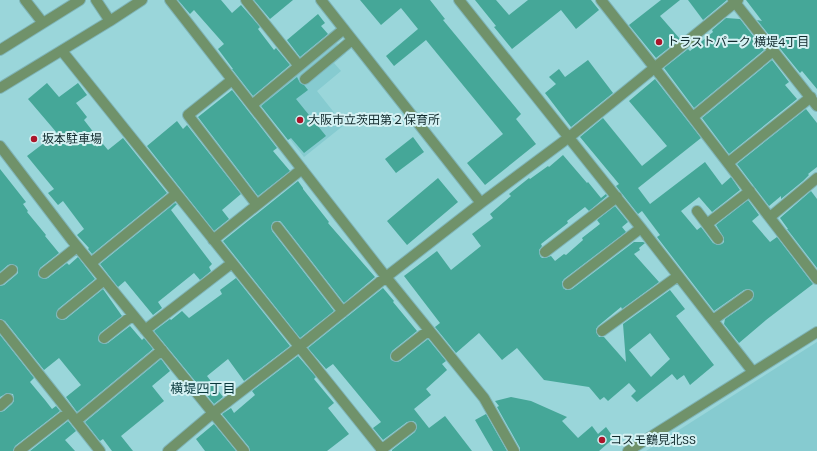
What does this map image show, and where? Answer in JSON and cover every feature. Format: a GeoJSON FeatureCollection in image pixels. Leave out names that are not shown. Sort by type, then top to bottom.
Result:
{"type":"FeatureCollection","features":[{"type":"Feature","properties":{"kind":"street"},"geometry":{"type":"LineString","coordinates":[[25,0],[44,23]]}},
{"type":"Feature","properties":{"kind":"street"},"geometry":{"type":"LineString","coordinates":[[0,50],[80,0]]}},
{"type":"Feature","properties":{"kind":"street"},"geometry":{"type":"LineString","coordinates":[[96,0],[110,21]]}},
{"type":"Feature","properties":{"kind":"street"},"geometry":{"type":"LineString","coordinates":[[0,88],[62,51],[142,0]]}},
{"type":"Feature","properties":{"kind":"street"},"geometry":{"type":"LineString","coordinates":[[170,0],[386,277],[484,398],[514,451]]}},
{"type":"Feature","properties":{"kind":"street"},"geometry":{"type":"LineString","coordinates":[[246,0],[299,66]]}},
{"type":"Feature","properties":{"kind":"street"},"geometry":{"type":"LineString","coordinates":[[321,0],[481,203]]}},
{"type":"Feature","properties":{"kind":"street"},"geometry":{"type":"LineString","coordinates":[[459,0],[641,228],[753,372]]}},
{"type":"Feature","properties":{"kind":"street"},"geometry":{"type":"LineString","coordinates":[[601,0],[817,279]]}},
{"type":"Feature","properties":{"kind":"street"},"geometry":{"type":"LineString","coordinates":[[168,451],[213,413],[299,347],[386,277],[568,138],[736,1],[773,51],[817,106]]}},
{"type":"Feature","properties":{"kind":"street"},"geometry":{"type":"LineString","coordinates":[[252,105],[344,29]]}},
{"type":"Feature","properties":{"kind":"street"},"geometry":{"type":"LineString","coordinates":[[305,79],[352,40]]}},
{"type":"Feature","properties":{"kind":"street"},"geometry":{"type":"LineString","coordinates":[[62,51],[382,450],[411,427]]}},
{"type":"Feature","properties":{"kind":"street"},"geometry":{"type":"LineString","coordinates":[[693,117],[773,51]]}},
{"type":"Feature","properties":{"kind":"street"},"geometry":{"type":"LineString","coordinates":[[232,80],[188,115],[257,205]]}},
{"type":"Feature","properties":{"kind":"street"},"geometry":{"type":"LineString","coordinates":[[728,163],[810,98]]}},
{"type":"Feature","properties":{"kind":"street"},"geometry":{"type":"LineString","coordinates":[[0,146],[104,280],[244,451]]}},
{"type":"Feature","properties":{"kind":"street"},"geometry":{"type":"LineString","coordinates":[[213,240],[302,169]]}},
{"type":"Feature","properties":{"kind":"street"},"geometry":{"type":"LineString","coordinates":[[770,217],[817,178]]}},
{"type":"Feature","properties":{"kind":"street"},"geometry":{"type":"LineString","coordinates":[[707,224],[750,191]]}},
{"type":"Feature","properties":{"kind":"street"},"geometry":{"type":"LineString","coordinates":[[91,263],[176,194]]}},
{"type":"Feature","properties":{"kind":"street"},"geometry":{"type":"LineString","coordinates":[[545,252],[616,198]]}},
{"type":"Feature","properties":{"kind":"street"},"geometry":{"type":"LineString","coordinates":[[697,210],[718,239]]}},
{"type":"Feature","properties":{"kind":"street"},"geometry":{"type":"LineString","coordinates":[[277,227],[343,312]]}},
{"type":"Feature","properties":{"kind":"street"},"geometry":{"type":"LineString","coordinates":[[568,284],[641,228]]}},
{"type":"Feature","properties":{"kind":"street"},"geometry":{"type":"LineString","coordinates":[[44,273],[78,247]]}},
{"type":"Feature","properties":{"kind":"street"},"geometry":{"type":"LineString","coordinates":[[145,330],[232,263]]}},
{"type":"Feature","properties":{"kind":"street"},"geometry":{"type":"LineString","coordinates":[[0,280],[12,270]]}},
{"type":"Feature","properties":{"kind":"street"},"geometry":{"type":"LineString","coordinates":[[602,331],[678,276]]}},
{"type":"Feature","properties":{"kind":"street"},"geometry":{"type":"LineString","coordinates":[[62,314],[104,280]]}},
{"type":"Feature","properties":{"kind":"street"},"geometry":{"type":"LineString","coordinates":[[713,320],[748,295]]}},
{"type":"Feature","properties":{"kind":"street"},"geometry":{"type":"LineString","coordinates":[[104,338],[133,315]]}},
{"type":"Feature","properties":{"kind":"street"},"geometry":{"type":"LineString","coordinates":[[0,325],[100,451]]}},
{"type":"Feature","properties":{"kind":"street"},"geometry":{"type":"LineString","coordinates":[[396,356],[429,330]]}},
{"type":"Feature","properties":{"kind":"street"},"geometry":{"type":"LineString","coordinates":[[628,451],[817,332]]}},
{"type":"Feature","properties":{"kind":"street"},"geometry":{"type":"LineString","coordinates":[[18,451],[73,416],[162,350]]}},
{"type":"Feature","properties":{"kind":"shaded area"},"geometry":{"type":"Polygon","coordinates":[[[337,43],[346,53],[334,63],[341,71],[317,91],[344,125],[304,157],[262,104],[337,43]]]}},
{"type":"Feature","properties":{"kind":"shaded area"},"geometry":{"type":"Polygon","coordinates":[[[817,342],[817,451],[646,451],[817,342]]]}},
{"type":"Feature","properties":{"kind":"building"},"geometry":{"type":"Polygon","coordinates":[[[178,0],[221,0],[232,13],[241,5],[260,27],[258,29],[274,50],[276,48],[290,65],[253,96],[218,49],[224,44],[194,10],[190,14],[178,0]]]}},
{"type":"Feature","properties":{"kind":"building"},"geometry":{"type":"Polygon","coordinates":[[[254,0],[293,0],[270,19],[254,0]]]}},
{"type":"Feature","properties":{"kind":"building"},"geometry":{"type":"Polygon","coordinates":[[[360,0],[430,0],[445,19],[443,20],[521,114],[516,119],[536,144],[485,185],[467,163],[503,134],[426,40],[394,66],[386,56],[418,29],[401,8],[381,25],[360,0]]]}},
{"type":"Feature","properties":{"kind":"building"},"geometry":{"type":"Polygon","coordinates":[[[475,0],[496,0],[509,15],[528,0],[591,0],[599,10],[576,29],[561,10],[512,49],[475,0]]]}},
{"type":"Feature","properties":{"kind":"building"},"geometry":{"type":"Polygon","coordinates":[[[661,0],[680,0],[660,16],[680,39],[656,58],[629,25],[661,0]]]}},
{"type":"Feature","properties":{"kind":"building"},"geometry":{"type":"Polygon","coordinates":[[[688,0],[727,0],[703,20],[688,0]]]}},
{"type":"Feature","properties":{"kind":"building"},"geometry":{"type":"Polygon","coordinates":[[[746,0],[817,0],[817,89],[802,71],[800,73],[757,20],[762,21],[746,0]]]}},
{"type":"Feature","properties":{"kind":"building"},"geometry":{"type":"Polygon","coordinates":[[[318,14],[325,23],[321,26],[328,34],[300,57],[287,40],[318,14]]]}},
{"type":"Feature","properties":{"kind":"building"},"geometry":{"type":"Polygon","coordinates":[[[726,18],[740,19],[764,50],[694,108],[664,68],[688,49],[690,51],[713,32],[712,30],[726,18]]]}},
{"type":"Feature","properties":{"kind":"building"},"geometry":{"type":"Polygon","coordinates":[[[588,60],[613,93],[571,127],[545,93],[556,84],[549,77],[559,69],[565,77],[588,60]]]}},
{"type":"Feature","properties":{"kind":"building"},"geometry":{"type":"Polygon","coordinates":[[[772,60],[789,82],[785,85],[797,99],[729,154],[702,118],[772,60]]]}},
{"type":"Feature","properties":{"kind":"building"},"geometry":{"type":"Polygon","coordinates":[[[297,77],[300,83],[308,90],[296,99],[326,136],[304,153],[291,138],[288,140],[261,106],[297,77]]]}},
{"type":"Feature","properties":{"kind":"building"},"geometry":{"type":"Polygon","coordinates":[[[655,79],[701,138],[638,188],[650,204],[705,162],[722,185],[731,177],[740,190],[712,212],[699,197],[681,211],[697,230],[701,227],[713,243],[718,245],[722,244],[724,242],[724,238],[716,225],[748,200],[759,215],[752,221],[770,242],[777,237],[813,284],[739,343],[724,324],[725,319],[752,300],[754,295],[753,291],[748,289],[744,290],[714,311],[657,237],[660,235],[642,211],[638,214],[616,186],[619,184],[580,137],[603,118],[642,166],[667,146],[629,101],[655,79]]]}},
{"type":"Feature","properties":{"kind":"building"},"geometry":{"type":"Polygon","coordinates":[[[47,83],[59,97],[78,83],[87,95],[76,103],[87,117],[84,120],[98,138],[108,150],[123,138],[167,193],[92,254],[88,249],[89,248],[77,235],[84,229],[63,201],[58,205],[48,193],[54,189],[27,156],[57,133],[28,99],[47,83]]]}},
{"type":"Feature","properties":{"kind":"building"},"geometry":{"type":"Polygon","coordinates":[[[232,90],[277,148],[273,151],[290,171],[258,196],[198,117],[232,90]]]}},
{"type":"Feature","properties":{"kind":"building"},"geometry":{"type":"Polygon","coordinates":[[[806,109],[817,123],[817,167],[781,199],[781,196],[769,206],[737,164],[806,109]]]}},
{"type":"Feature","properties":{"kind":"building"},"geometry":{"type":"Polygon","coordinates":[[[177,121],[183,129],[187,125],[241,194],[222,210],[229,219],[214,231],[147,146],[177,121]]]}},
{"type":"Feature","properties":{"kind":"building"},"geometry":{"type":"Polygon","coordinates":[[[413,137],[424,152],[396,173],[385,159],[413,137]]]}},
{"type":"Feature","properties":{"kind":"building"},"geometry":{"type":"Polygon","coordinates":[[[563,155],[601,198],[606,194],[607,196],[589,211],[585,207],[567,221],[568,223],[541,244],[542,246],[539,250],[540,256],[545,258],[551,256],[555,261],[564,254],[566,255],[583,240],[582,238],[600,224],[597,220],[615,206],[628,222],[622,227],[626,232],[564,279],[562,282],[563,288],[566,290],[572,289],[634,242],[645,243],[639,248],[640,250],[634,254],[659,282],[622,309],[621,307],[598,326],[596,332],[599,337],[604,337],[626,362],[623,324],[670,290],[685,309],[676,316],[714,365],[690,385],[684,375],[677,380],[672,374],[637,402],[631,396],[636,391],[629,383],[608,401],[604,397],[600,400],[589,387],[544,380],[517,348],[502,360],[479,333],[456,353],[435,327],[440,323],[404,276],[437,251],[451,270],[481,246],[472,234],[493,218],[490,214],[511,196],[509,194],[529,178],[530,179],[548,166],[549,167],[563,155]],[[650,333],[629,350],[651,377],[670,359],[650,333]]]}},
{"type":"Feature","properties":{"kind":"building"},"geometry":{"type":"Polygon","coordinates":[[[0,169],[26,202],[23,204],[28,211],[27,212],[59,253],[40,268],[38,274],[39,277],[45,279],[48,278],[67,263],[69,265],[78,257],[95,279],[58,309],[56,315],[57,318],[63,320],[66,319],[103,289],[122,316],[100,333],[98,339],[99,342],[105,344],[108,343],[130,326],[142,340],[144,338],[153,349],[77,412],[66,397],[81,385],[59,358],[44,370],[5,321],[0,319],[0,286],[4,285],[16,275],[18,273],[18,269],[17,266],[11,264],[0,272],[0,169]]]}},
{"type":"Feature","properties":{"kind":"building"},"geometry":{"type":"Polygon","coordinates":[[[438,178],[458,202],[407,245],[387,221],[438,178]]]}},
{"type":"Feature","properties":{"kind":"building"},"geometry":{"type":"Polygon","coordinates":[[[298,181],[329,222],[328,223],[375,277],[344,303],[282,223],[280,221],[273,222],[271,227],[272,231],[334,311],[300,338],[223,241],[298,181]]]}},
{"type":"Feature","properties":{"kind":"building"},"geometry":{"type":"Polygon","coordinates":[[[811,191],[817,199],[817,268],[780,218],[811,191]]]}},
{"type":"Feature","properties":{"kind":"building"},"geometry":{"type":"Polygon","coordinates":[[[175,203],[177,204],[171,210],[212,264],[209,267],[211,271],[200,280],[194,273],[158,302],[162,308],[153,315],[125,281],[118,287],[100,264],[175,203]]]}},
{"type":"Feature","properties":{"kind":"building"},"geometry":{"type":"Polygon","coordinates":[[[236,278],[290,346],[244,381],[228,359],[207,376],[223,397],[214,404],[154,331],[182,311],[189,318],[222,294],[220,290],[236,278]]]}},
{"type":"Feature","properties":{"kind":"building"},"geometry":{"type":"Polygon","coordinates":[[[383,288],[417,331],[392,351],[390,357],[391,360],[397,362],[400,361],[428,339],[446,361],[442,364],[447,370],[426,389],[431,395],[414,409],[429,428],[445,416],[472,451],[392,451],[415,432],[417,427],[416,423],[413,421],[407,422],[383,440],[373,428],[381,422],[333,364],[326,369],[308,348],[383,288]]]}},
{"type":"Feature","properties":{"kind":"building"},"geometry":{"type":"Polygon","coordinates":[[[0,335],[34,378],[30,382],[52,409],[56,406],[60,411],[15,446],[13,451],[0,451],[0,412],[4,411],[12,404],[14,398],[13,394],[7,393],[0,397],[0,335]]]}},
{"type":"Feature","properties":{"kind":"building"},"geometry":{"type":"Polygon","coordinates":[[[298,356],[316,377],[314,379],[334,403],[328,408],[349,434],[327,451],[250,451],[249,447],[222,414],[231,408],[234,413],[255,395],[252,391],[298,356]]]}},
{"type":"Feature","properties":{"kind":"building"},"geometry":{"type":"Polygon","coordinates":[[[161,359],[170,371],[152,386],[164,401],[121,436],[133,451],[112,451],[103,439],[100,441],[85,422],[161,359]]]}},
{"type":"Feature","properties":{"kind":"building"},"geometry":{"type":"Polygon","coordinates":[[[511,397],[531,401],[567,417],[562,421],[578,438],[592,426],[598,434],[606,427],[614,438],[599,451],[520,451],[520,448],[497,407],[499,406],[495,401],[511,397]]]}},
{"type":"Feature","properties":{"kind":"building"},"geometry":{"type":"Polygon","coordinates":[[[486,414],[507,451],[493,451],[475,420],[486,414]]]}},
{"type":"Feature","properties":{"kind":"building"},"geometry":{"type":"Polygon","coordinates":[[[68,421],[76,431],[65,440],[75,451],[30,451],[68,421]]]}},
{"type":"Feature","properties":{"kind":"building"},"geometry":{"type":"Polygon","coordinates":[[[214,424],[236,451],[205,451],[196,439],[214,424]]]}},
{"type":"Feature","properties":{"kind":"place","name":"トラストパーク 横堤4丁目"},"geometry":{"type":"Point","coordinates":[659,42]}},
{"type":"Feature","properties":{"kind":"place","name":"大阪市立茨田第２保育所"},"geometry":{"type":"Point","coordinates":[300,120]}},
{"type":"Feature","properties":{"kind":"place","name":"坂本駐車場"},"geometry":{"type":"Point","coordinates":[34,139]}},
{"type":"Feature","properties":{"kind":"place","name":"コスモ鶴見北SS"},"geometry":{"type":"Point","coordinates":[602,440]}},
{"type":"Feature","properties":{"kind":"district","name":"横堤四丁目"},"geometry":{"type":"Point","coordinates":[203,388]}}]}
